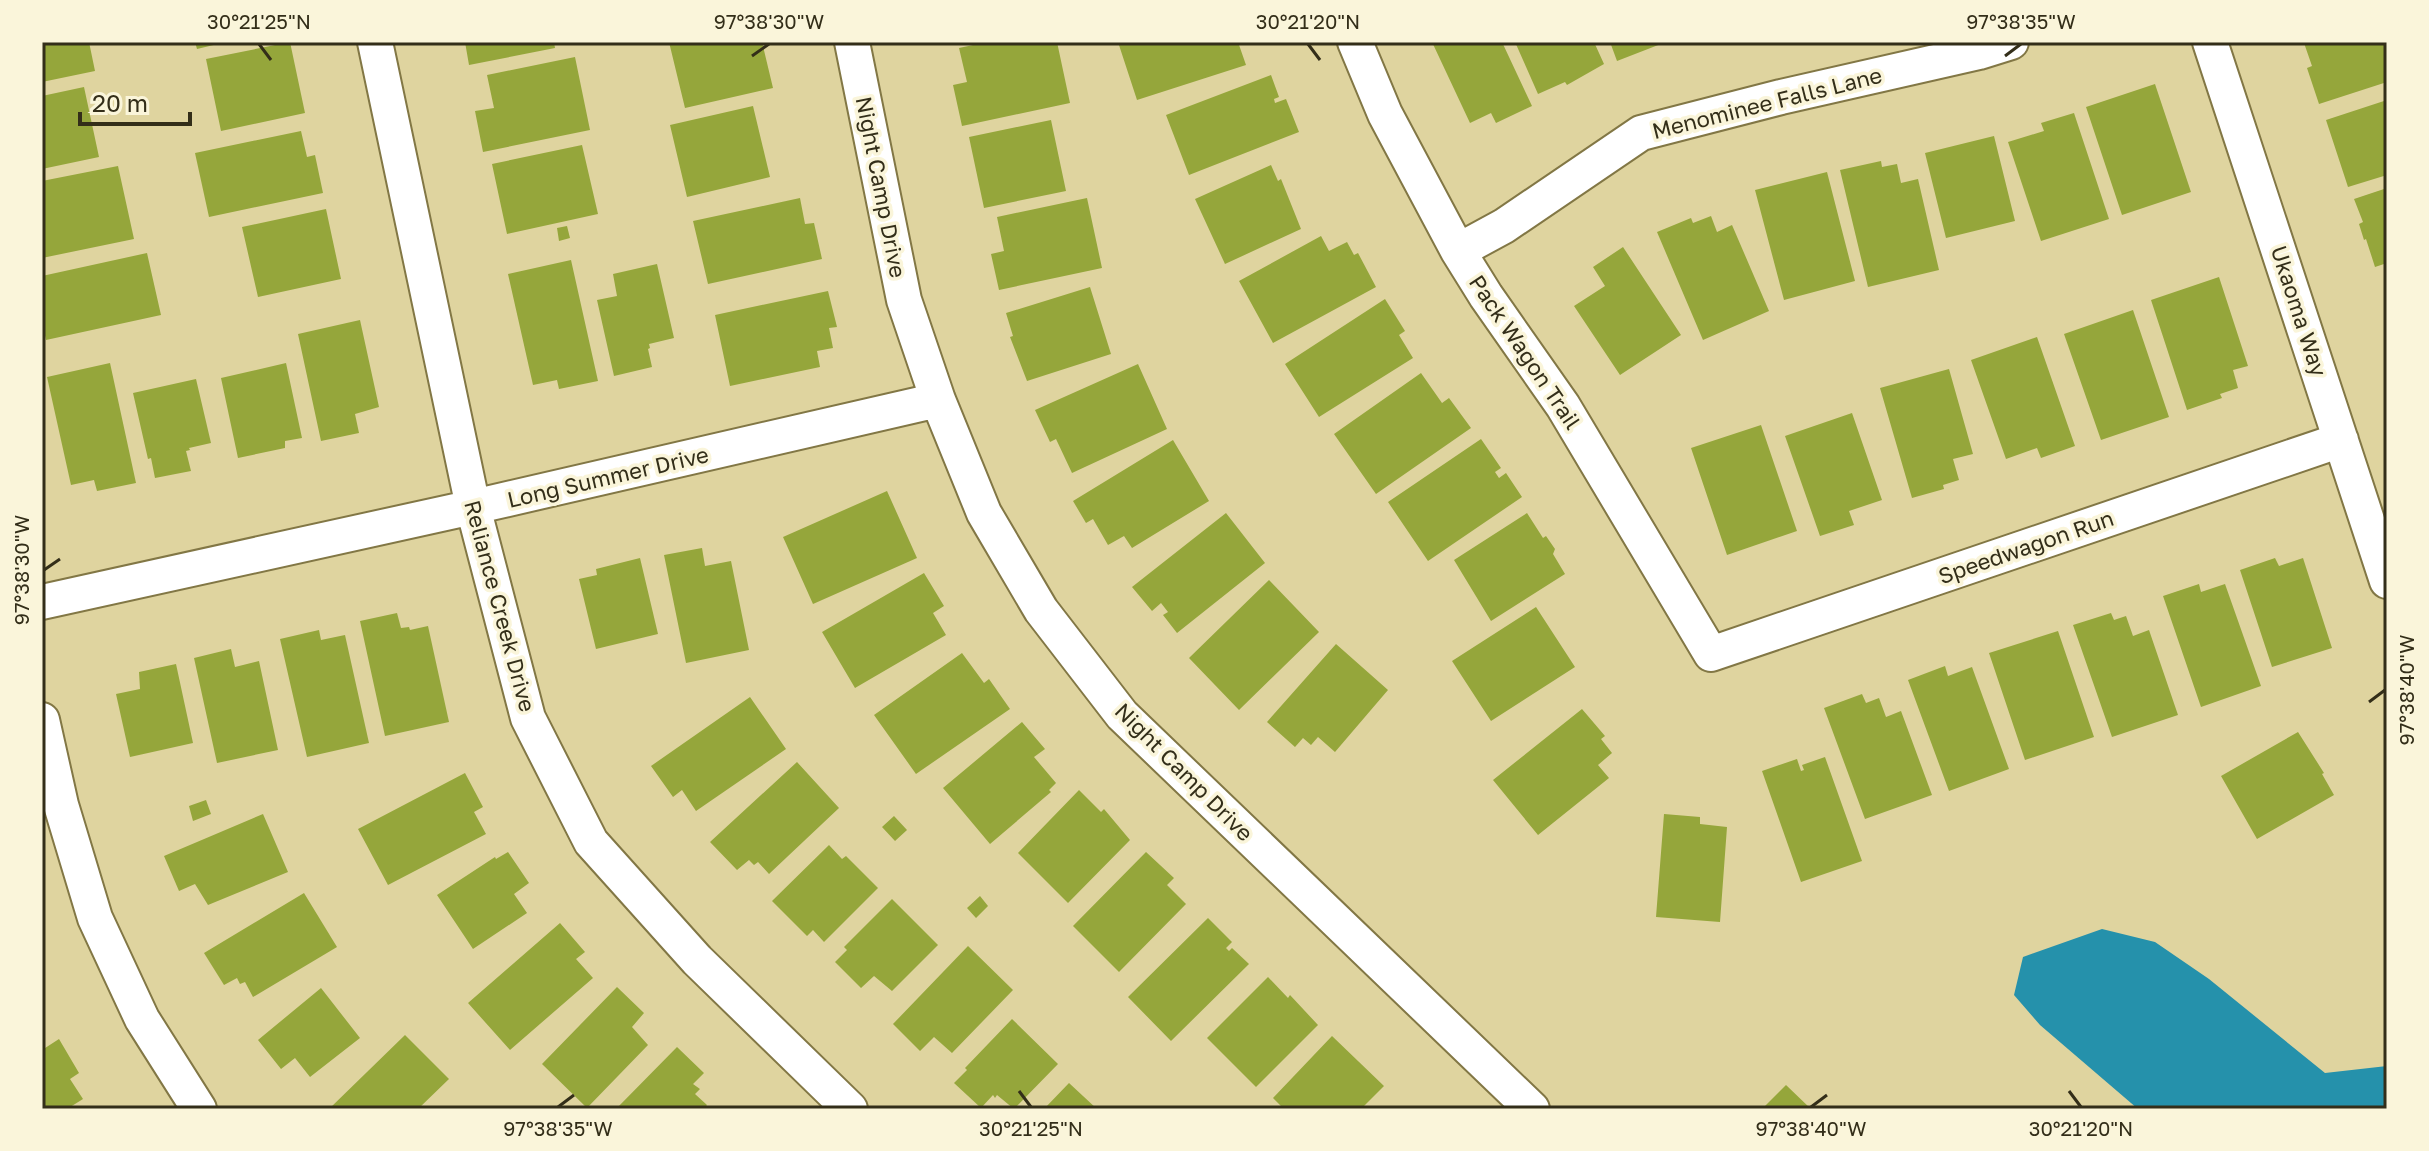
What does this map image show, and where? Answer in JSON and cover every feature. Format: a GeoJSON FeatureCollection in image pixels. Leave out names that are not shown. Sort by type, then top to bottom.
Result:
{"type":"FeatureCollection","features":[{"type":"Feature","properties":{"kind":"street","name":"Reliance Creek Drive"},"geometry":{"type":"LineString","coordinates":[[375,42],[473,507],[528,718],[591,842],[697,960],[850,1109]]}},
{"type":"Feature","properties":{"kind":"street","name":"Night Camp Drive"},"geometry":{"type":"LineString","coordinates":[[852,42],[904,300],[938,400],[991,526],[1041,610],[1122,715],[1532,1109]]}},
{"type":"Feature","properties":{"kind":"street","name":"Pack Wagon Trail"},"geometry":{"type":"LineString","coordinates":[[1355,42],[1385,114],[1458,251],[1563,406],[1711,654]]}},
{"type":"Feature","properties":{"kind":"street","name":"Menominee Falls Lane"},"geometry":{"type":"LineString","coordinates":[[1458,251],[1504,226],[1641,133],[2011,42]]}},
{"type":"Feature","properties":{"kind":"street","name":"Ukaoma Way"},"geometry":{"type":"LineString","coordinates":[[2210,42],[2387,581]]}},
{"type":"Feature","properties":{"kind":"street","name":"Long Summer Drive"},"geometry":{"type":"LineString","coordinates":[[42,602],[938,400]]}},
{"type":"Feature","properties":{"kind":"street","name":"Speedwagon Run"},"geometry":{"type":"LineString","coordinates":[[1711,654],[2341,440]]}},
{"type":"Feature","properties":{"kind":"street"},"geometry":{"type":"LineString","coordinates":[[42,720],[61,805],[95,918],[142,1019],[199,1109]]}},
{"type":"Feature","properties":{"kind":"water"},"geometry":{"type":"Polygon","coordinates":[[[2102,929],[2155,942],[2209,979],[2325,1073],[2387,1066],[2387,1109],[2138,1109],[2040,1025],[2014,995],[2023,957],[2102,929]]]}},
{"type":"Feature","properties":{"kind":"building"},"geometry":{"type":"Polygon","coordinates":[[[42,42],[89,42],[95,71],[42,82],[42,42]]]}},
{"type":"Feature","properties":{"kind":"building"},"geometry":{"type":"Polygon","coordinates":[[[195,42],[222,42],[222,43],[197,49],[195,42]]]}},
{"type":"Feature","properties":{"kind":"building"},"geometry":{"type":"Polygon","coordinates":[[[290,42],[305,113],[221,131],[206,59],[290,42]]]}},
{"type":"Feature","properties":{"kind":"building"},"geometry":{"type":"Polygon","coordinates":[[[465,42],[554,42],[555,48],[469,65],[465,42]]]}},
{"type":"Feature","properties":{"kind":"building"},"geometry":{"type":"Polygon","coordinates":[[[669,42],[762,42],[773,88],[685,108],[669,42]]]}},
{"type":"Feature","properties":{"kind":"building"},"geometry":{"type":"Polygon","coordinates":[[[987,42],[1057,42],[1070,103],[962,126],[953,85],[967,82],[959,48],[987,42]]]}},
{"type":"Feature","properties":{"kind":"building"},"geometry":{"type":"Polygon","coordinates":[[[1118,42],[1238,42],[1246,65],[1137,100],[1118,42]]]}},
{"type":"Feature","properties":{"kind":"building"},"geometry":{"type":"Polygon","coordinates":[[[1432,42],[1502,42],[1532,106],[1496,123],[1491,113],[1470,123],[1432,42]]]}},
{"type":"Feature","properties":{"kind":"building"},"geometry":{"type":"Polygon","coordinates":[[[1515,42],[1594,42],[1604,64],[1567,85],[1565,82],[1538,94],[1515,42]]]}},
{"type":"Feature","properties":{"kind":"building"},"geometry":{"type":"Polygon","coordinates":[[[1610,42],[1666,42],[1617,61],[1610,42]]]}},
{"type":"Feature","properties":{"kind":"building"},"geometry":{"type":"Polygon","coordinates":[[[2387,42],[2387,82],[2319,104],[2307,68],[2312,66],[2304,43],[2387,42]]]}},
{"type":"Feature","properties":{"kind":"building"},"geometry":{"type":"Polygon","coordinates":[[[575,57],[590,130],[483,152],[475,111],[494,108],[487,75],[575,57]]]}},
{"type":"Feature","properties":{"kind":"building"},"geometry":{"type":"Polygon","coordinates":[[[1271,75],[1279,97],[1274,99],[1275,103],[1286,99],[1299,132],[1189,175],[1166,115],[1271,75]]]}},
{"type":"Feature","properties":{"kind":"building"},"geometry":{"type":"Polygon","coordinates":[[[2155,84],[2191,192],[2122,215],[2086,107],[2155,84]]]}},
{"type":"Feature","properties":{"kind":"building"},"geometry":{"type":"Polygon","coordinates":[[[84,87],[99,157],[42,169],[42,96],[84,87]]]}},
{"type":"Feature","properties":{"kind":"building"},"geometry":{"type":"Polygon","coordinates":[[[2387,100],[2387,175],[2348,187],[2326,120],[2387,100]]]}},
{"type":"Feature","properties":{"kind":"building"},"geometry":{"type":"Polygon","coordinates":[[[753,106],[770,177],[687,197],[670,125],[753,106]]]}},
{"type":"Feature","properties":{"kind":"building"},"geometry":{"type":"Polygon","coordinates":[[[2074,113],[2109,219],[2041,241],[2008,142],[2044,131],[2041,123],[2074,113]]]}},
{"type":"Feature","properties":{"kind":"building"},"geometry":{"type":"Polygon","coordinates":[[[1051,120],[1066,191],[984,208],[969,137],[1051,120]]]}},
{"type":"Feature","properties":{"kind":"building"},"geometry":{"type":"Polygon","coordinates":[[[301,131],[307,157],[315,155],[323,193],[209,217],[195,153],[301,131]]]}},
{"type":"Feature","properties":{"kind":"building"},"geometry":{"type":"Polygon","coordinates":[[[1994,136],[2015,221],[1946,238],[1925,153],[1994,136]]]}},
{"type":"Feature","properties":{"kind":"building"},"geometry":{"type":"Polygon","coordinates":[[[582,145],[598,214],[507,234],[492,164],[582,145]]]}},
{"type":"Feature","properties":{"kind":"building"},"geometry":{"type":"Polygon","coordinates":[[[1881,161],[1882,167],[1897,164],[1901,183],[1918,179],[1939,270],[1868,287],[1840,170],[1881,161]]]}},
{"type":"Feature","properties":{"kind":"building"},"geometry":{"type":"Polygon","coordinates":[[[1271,165],[1278,181],[1281,179],[1301,229],[1225,264],[1195,199],[1271,165]]]}},
{"type":"Feature","properties":{"kind":"building"},"geometry":{"type":"Polygon","coordinates":[[[118,166],[134,239],[42,258],[42,181],[118,166]]]}},
{"type":"Feature","properties":{"kind":"building"},"geometry":{"type":"Polygon","coordinates":[[[1827,172],[1855,281],[1784,300],[1755,190],[1827,172]]]}},
{"type":"Feature","properties":{"kind":"building"},"geometry":{"type":"Polygon","coordinates":[[[2387,188],[2387,263],[2375,267],[2359,224],[2363,222],[2354,199],[2387,188]]]}},
{"type":"Feature","properties":{"kind":"building"},"geometry":{"type":"Polygon","coordinates":[[[800,198],[805,224],[814,223],[822,259],[708,284],[693,221],[800,198]]]}},
{"type":"Feature","properties":{"kind":"building"},"geometry":{"type":"Polygon","coordinates":[[[1087,198],[1102,268],[999,290],[991,254],[1004,251],[997,217],[1087,198]]]}},
{"type":"Feature","properties":{"kind":"building"},"geometry":{"type":"Polygon","coordinates":[[[326,209],[341,279],[258,297],[242,227],[326,209]]]}},
{"type":"Feature","properties":{"kind":"building"},"geometry":{"type":"Polygon","coordinates":[[[1711,216],[1717,232],[1732,225],[1769,311],[1703,340],[1657,232],[1691,218],[1693,223],[1711,216]]]}},
{"type":"Feature","properties":{"kind":"building"},"geometry":{"type":"Polygon","coordinates":[[[567,226],[570,238],[559,241],[557,228],[567,226]]]}},
{"type":"Feature","properties":{"kind":"building"},"geometry":{"type":"Polygon","coordinates":[[[1321,236],[1329,251],[1347,242],[1354,255],[1358,253],[1376,287],[1273,343],[1239,281],[1321,236]]]}},
{"type":"Feature","properties":{"kind":"building"},"geometry":{"type":"Polygon","coordinates":[[[1623,247],[1681,335],[1620,375],[1574,306],[1605,286],[1593,267],[1623,247]]]}},
{"type":"Feature","properties":{"kind":"building"},"geometry":{"type":"Polygon","coordinates":[[[147,253],[161,315],[46,340],[42,322],[42,306],[45,305],[42,276],[147,253]]]}},
{"type":"Feature","properties":{"kind":"building"},"geometry":{"type":"Polygon","coordinates":[[[571,260],[598,381],[559,389],[557,380],[533,385],[508,274],[571,260]]]}},
{"type":"Feature","properties":{"kind":"building"},"geometry":{"type":"Polygon","coordinates":[[[657,264],[674,338],[649,344],[652,367],[614,376],[597,300],[617,296],[613,274],[657,264]]]}},
{"type":"Feature","properties":{"kind":"building"},"geometry":{"type":"Polygon","coordinates":[[[2219,277],[2248,366],[2233,370],[2238,388],[2220,394],[2222,398],[2187,410],[2151,300],[2219,277]]]}},
{"type":"Feature","properties":{"kind":"building"},"geometry":{"type":"Polygon","coordinates":[[[1090,287],[1111,354],[1027,381],[1010,337],[1013,336],[1006,313],[1090,287]]]}},
{"type":"Feature","properties":{"kind":"building"},"geometry":{"type":"Polygon","coordinates":[[[828,291],[837,327],[829,328],[833,348],[817,351],[820,367],[730,386],[715,315],[828,291]]]}},
{"type":"Feature","properties":{"kind":"building"},"geometry":{"type":"Polygon","coordinates":[[[1385,299],[1405,331],[1399,335],[1413,358],[1319,417],[1285,364],[1385,299]]]}},
{"type":"Feature","properties":{"kind":"building"},"geometry":{"type":"Polygon","coordinates":[[[2133,310],[2169,417],[2101,440],[2064,334],[2133,310]]]}},
{"type":"Feature","properties":{"kind":"building"},"geometry":{"type":"Polygon","coordinates":[[[360,320],[379,407],[355,414],[359,433],[321,441],[298,334],[360,320]]]}},
{"type":"Feature","properties":{"kind":"building"},"geometry":{"type":"Polygon","coordinates":[[[2037,337],[2075,446],[2041,458],[2037,448],[2006,459],[1971,360],[2037,337]]]}},
{"type":"Feature","properties":{"kind":"building"},"geometry":{"type":"Polygon","coordinates":[[[110,363],[136,483],[97,491],[94,480],[71,485],[47,377],[110,363]]]}},
{"type":"Feature","properties":{"kind":"building"},"geometry":{"type":"Polygon","coordinates":[[[286,363],[302,438],[285,441],[285,448],[238,458],[221,378],[286,363]]]}},
{"type":"Feature","properties":{"kind":"building"},"geometry":{"type":"Polygon","coordinates":[[[1138,364],[1167,429],[1072,473],[1056,439],[1050,442],[1035,410],[1138,364]]]}},
{"type":"Feature","properties":{"kind":"building"},"geometry":{"type":"Polygon","coordinates":[[[1949,369],[1973,454],[1953,459],[1959,480],[1943,485],[1944,489],[1912,498],[1880,388],[1949,369]]]}},
{"type":"Feature","properties":{"kind":"building"},"geometry":{"type":"Polygon","coordinates":[[[1421,373],[1442,403],[1449,398],[1471,428],[1376,494],[1334,434],[1421,373]]]}},
{"type":"Feature","properties":{"kind":"building"},"geometry":{"type":"Polygon","coordinates":[[[196,379],[211,443],[186,451],[191,471],[155,478],[133,393],[196,379]]]}},
{"type":"Feature","properties":{"kind":"building"},"geometry":{"type":"Polygon","coordinates":[[[1852,413],[1882,500],[1849,511],[1854,525],[1820,536],[1785,436],[1852,413]]]}},
{"type":"Feature","properties":{"kind":"building"},"geometry":{"type":"Polygon","coordinates":[[[1761,425],[1797,531],[1727,555],[1691,448],[1761,425]]]}},
{"type":"Feature","properties":{"kind":"building"},"geometry":{"type":"Polygon","coordinates":[[[1481,439],[1501,468],[1495,472],[1499,478],[1506,473],[1522,497],[1428,561],[1388,502],[1481,439]]]}},
{"type":"Feature","properties":{"kind":"building"},"geometry":{"type":"Polygon","coordinates":[[[1173,440],[1209,501],[1132,548],[1124,536],[1108,545],[1093,519],[1086,523],[1073,501],[1173,440]]]}},
{"type":"Feature","properties":{"kind":"building"},"geometry":{"type":"Polygon","coordinates":[[[887,491],[917,558],[813,604],[783,537],[887,491]]]}},
{"type":"Feature","properties":{"kind":"building"},"geometry":{"type":"Polygon","coordinates":[[[1226,513],[1265,563],[1177,633],[1163,615],[1168,612],[1161,603],[1152,611],[1132,587],[1226,513]]]}},
{"type":"Feature","properties":{"kind":"building"},"geometry":{"type":"Polygon","coordinates":[[[1527,513],[1543,538],[1546,536],[1555,549],[1553,554],[1565,574],[1491,621],[1454,560],[1527,513]]]}},
{"type":"Feature","properties":{"kind":"building"},"geometry":{"type":"Polygon","coordinates":[[[702,548],[705,566],[731,561],[749,650],[686,663],[664,555],[702,548]]]}},
{"type":"Feature","properties":{"kind":"building"},"geometry":{"type":"Polygon","coordinates":[[[640,558],[658,634],[596,649],[579,579],[597,575],[596,569],[640,558]]]}},
{"type":"Feature","properties":{"kind":"building"},"geometry":{"type":"Polygon","coordinates":[[[2275,558],[2279,566],[2303,558],[2332,648],[2272,667],[2240,570],[2275,558]]]}},
{"type":"Feature","properties":{"kind":"building"},"geometry":{"type":"Polygon","coordinates":[[[924,573],[944,606],[933,613],[946,635],[855,688],[822,632],[924,573]]]}},
{"type":"Feature","properties":{"kind":"building"},"geometry":{"type":"Polygon","coordinates":[[[1269,580],[1319,632],[1239,710],[1189,658],[1269,580]]]}},
{"type":"Feature","properties":{"kind":"building"},"geometry":{"type":"Polygon","coordinates":[[[2199,584],[2201,592],[2225,584],[2261,686],[2201,707],[2163,596],[2199,584]]]}},
{"type":"Feature","properties":{"kind":"building"},"geometry":{"type":"Polygon","coordinates":[[[1536,607],[1575,667],[1491,721],[1452,661],[1536,607]]]}},
{"type":"Feature","properties":{"kind":"building"},"geometry":{"type":"Polygon","coordinates":[[[397,613],[401,628],[409,627],[410,630],[428,626],[449,722],[385,736],[360,621],[397,613]]]}},
{"type":"Feature","properties":{"kind":"building"},"geometry":{"type":"Polygon","coordinates":[[[2111,613],[2114,620],[2126,616],[2133,636],[2149,630],[2178,715],[2112,737],[2073,625],[2111,613]]]}},
{"type":"Feature","properties":{"kind":"building"},"geometry":{"type":"Polygon","coordinates":[[[319,630],[321,640],[345,635],[369,743],[307,757],[280,639],[319,630]]]}},
{"type":"Feature","properties":{"kind":"building"},"geometry":{"type":"Polygon","coordinates":[[[2058,631],[2094,737],[2025,760],[1989,653],[2058,631]]]}},
{"type":"Feature","properties":{"kind":"building"},"geometry":{"type":"Polygon","coordinates":[[[1336,644],[1388,690],[1335,752],[1318,737],[1311,745],[1303,738],[1295,747],[1267,722],[1336,644]]]}},
{"type":"Feature","properties":{"kind":"building"},"geometry":{"type":"Polygon","coordinates":[[[231,649],[235,667],[259,661],[278,750],[217,763],[194,658],[231,649]]]}},
{"type":"Feature","properties":{"kind":"building"},"geometry":{"type":"Polygon","coordinates":[[[962,653],[984,683],[989,679],[1010,709],[916,774],[874,715],[962,653]]]}},
{"type":"Feature","properties":{"kind":"building"},"geometry":{"type":"Polygon","coordinates":[[[176,664],[193,743],[130,757],[116,694],[140,689],[139,672],[176,664]]]}},
{"type":"Feature","properties":{"kind":"building"},"geometry":{"type":"Polygon","coordinates":[[[1945,666],[1948,676],[1972,667],[2009,769],[1949,791],[1908,680],[1945,666]]]}},
{"type":"Feature","properties":{"kind":"building"},"geometry":{"type":"Polygon","coordinates":[[[1862,694],[1866,703],[1879,698],[1886,717],[1901,711],[1932,795],[1865,819],[1824,708],[1862,694]]]}},
{"type":"Feature","properties":{"kind":"building"},"geometry":{"type":"Polygon","coordinates":[[[750,697],[786,749],[696,811],[682,790],[673,797],[651,766],[750,697]]]}},
{"type":"Feature","properties":{"kind":"building"},"geometry":{"type":"Polygon","coordinates":[[[1582,709],[1605,736],[1601,739],[1612,753],[1598,765],[1609,778],[1538,835],[1493,780],[1582,709]]]}},
{"type":"Feature","properties":{"kind":"building"},"geometry":{"type":"Polygon","coordinates":[[[1022,722],[1045,749],[1034,757],[1056,783],[1049,790],[1051,792],[990,844],[943,788],[1022,722]]]}},
{"type":"Feature","properties":{"kind":"building"},"geometry":{"type":"Polygon","coordinates":[[[2298,732],[2334,795],[2257,839],[2221,776],[2298,732]]]}},
{"type":"Feature","properties":{"kind":"building"},"geometry":{"type":"Polygon","coordinates":[[[1825,757],[1862,861],[1801,882],[1762,771],[1797,759],[1801,771],[1804,770],[1802,765],[1825,757]]]}},
{"type":"Feature","properties":{"kind":"building"},"geometry":{"type":"Polygon","coordinates":[[[797,762],[839,808],[769,874],[758,862],[754,865],[749,860],[737,870],[710,842],[797,762]]]}},
{"type":"Feature","properties":{"kind":"building"},"geometry":{"type":"Polygon","coordinates":[[[465,773],[483,807],[474,812],[486,834],[388,885],[358,829],[465,773]]]}},
{"type":"Feature","properties":{"kind":"building"},"geometry":{"type":"Polygon","coordinates":[[[1079,790],[1101,812],[1104,809],[1130,840],[1068,903],[1018,853],[1079,790]]]}},
{"type":"Feature","properties":{"kind":"building"},"geometry":{"type":"Polygon","coordinates":[[[206,800],[211,814],[193,821],[189,806],[206,800]]]}},
{"type":"Feature","properties":{"kind":"building"},"geometry":{"type":"Polygon","coordinates":[[[263,814],[288,872],[208,905],[195,884],[179,891],[164,856],[263,814]]]}},
{"type":"Feature","properties":{"kind":"building"},"geometry":{"type":"Polygon","coordinates":[[[1664,814],[1700,817],[1700,824],[1727,827],[1720,922],[1656,917],[1664,814]]]}},
{"type":"Feature","properties":{"kind":"building"},"geometry":{"type":"Polygon","coordinates":[[[894,816],[907,830],[895,841],[882,827],[894,816]]]}},
{"type":"Feature","properties":{"kind":"building"},"geometry":{"type":"Polygon","coordinates":[[[829,845],[842,859],[846,856],[878,888],[824,942],[813,930],[807,936],[772,901],[829,845]]]}},
{"type":"Feature","properties":{"kind":"building"},"geometry":{"type":"Polygon","coordinates":[[[508,852],[529,883],[514,894],[527,913],[473,949],[437,895],[495,857],[508,852]]]}},
{"type":"Feature","properties":{"kind":"building"},"geometry":{"type":"Polygon","coordinates":[[[1146,852],[1174,878],[1167,885],[1186,904],[1119,972],[1073,926],[1146,852]]]}},
{"type":"Feature","properties":{"kind":"building"},"geometry":{"type":"Polygon","coordinates":[[[304,893],[337,947],[253,997],[245,982],[240,984],[237,978],[224,985],[204,953],[304,893]]]}},
{"type":"Feature","properties":{"kind":"building"},"geometry":{"type":"Polygon","coordinates":[[[980,896],[988,906],[976,918],[967,908],[980,896]]]}},
{"type":"Feature","properties":{"kind":"building"},"geometry":{"type":"Polygon","coordinates":[[[892,899],[938,945],[892,991],[874,976],[861,988],[835,962],[847,950],[844,947],[892,899]]]}},
{"type":"Feature","properties":{"kind":"building"},"geometry":{"type":"Polygon","coordinates":[[[1208,918],[1232,942],[1226,948],[1229,951],[1232,948],[1249,964],[1171,1041],[1128,997],[1208,918]]]}},
{"type":"Feature","properties":{"kind":"building"},"geometry":{"type":"Polygon","coordinates":[[[560,923],[585,952],[576,959],[593,978],[510,1050],[468,1003],[560,923]]]}},
{"type":"Feature","properties":{"kind":"building"},"geometry":{"type":"Polygon","coordinates":[[[968,946],[1013,990],[952,1053],[934,1037],[920,1051],[893,1024],[968,946]]]}},
{"type":"Feature","properties":{"kind":"building"},"geometry":{"type":"Polygon","coordinates":[[[1268,977],[1318,1025],[1256,1087],[1207,1038],[1268,977]]]}},
{"type":"Feature","properties":{"kind":"building"},"geometry":{"type":"Polygon","coordinates":[[[617,987],[644,1013],[632,1027],[648,1045],[587,1108],[542,1064],[617,987]]]}},
{"type":"Feature","properties":{"kind":"building"},"geometry":{"type":"Polygon","coordinates":[[[321,988],[360,1038],[310,1077],[295,1058],[281,1069],[258,1040],[321,988]]]}},
{"type":"Feature","properties":{"kind":"building"},"geometry":{"type":"Polygon","coordinates":[[[1012,1019],[1058,1064],[1014,1109],[997,1095],[995,1098],[993,1095],[981,1108],[954,1083],[1012,1019]]]}},
{"type":"Feature","properties":{"kind":"building"},"geometry":{"type":"Polygon","coordinates":[[[405,1035],[449,1079],[418,1109],[329,1109],[405,1035]]]}},
{"type":"Feature","properties":{"kind":"building"},"geometry":{"type":"Polygon","coordinates":[[[1332,1036],[1384,1086],[1361,1109],[1284,1109],[1273,1098],[1332,1036]]]}},
{"type":"Feature","properties":{"kind":"building"},"geometry":{"type":"Polygon","coordinates":[[[59,1039],[79,1073],[70,1079],[83,1099],[67,1109],[42,1109],[42,1050],[59,1039]]]}},
{"type":"Feature","properties":{"kind":"building"},"geometry":{"type":"Polygon","coordinates":[[[677,1047],[704,1073],[693,1084],[700,1089],[695,1094],[707,1105],[704,1109],[616,1109],[677,1047]]]}},
{"type":"Feature","properties":{"kind":"building"},"geometry":{"type":"Polygon","coordinates":[[[1069,1083],[1097,1109],[1044,1109],[1069,1083]]]}},
{"type":"Feature","properties":{"kind":"building"},"geometry":{"type":"Polygon","coordinates":[[[1786,1085],[1811,1109],[1762,1109],[1786,1085]]]}}]}
